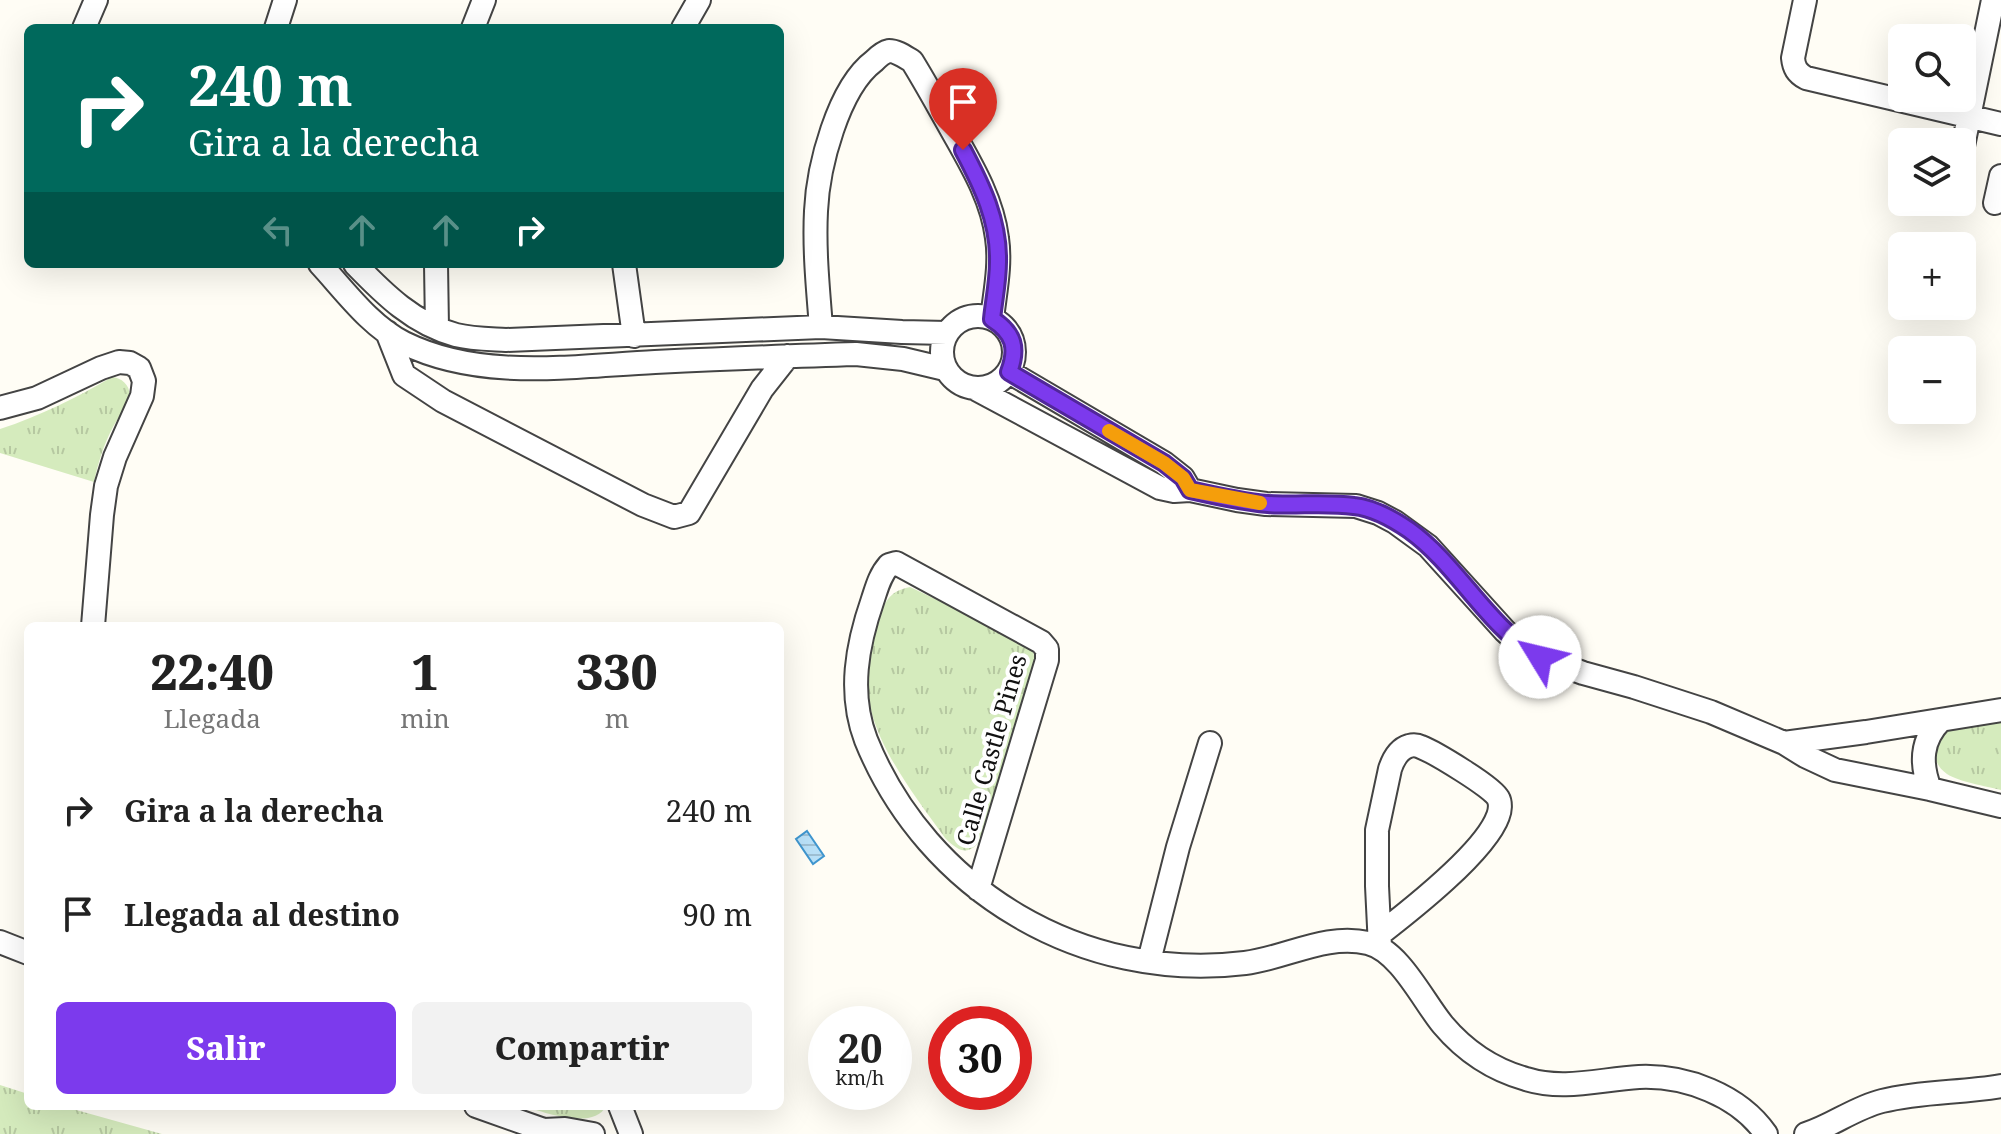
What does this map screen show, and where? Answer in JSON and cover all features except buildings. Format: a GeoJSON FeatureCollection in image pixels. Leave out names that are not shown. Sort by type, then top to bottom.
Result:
{"type":"FeatureCollection","features":[{"type":"Feature","properties":{"kind":"street"},"geometry":{"type":"LineString","coordinates":[[86,24],[96,0]]}},
{"type":"Feature","properties":{"kind":"street"},"geometry":{"type":"LineString","coordinates":[[277,24],[285,0]]}},
{"type":"Feature","properties":{"kind":"street"},"geometry":{"type":"LineString","coordinates":[[475,24],[484,0]]}},
{"type":"Feature","properties":{"kind":"street"},"geometry":{"type":"LineString","coordinates":[[685,24],[699,0]]}},
{"type":"Feature","properties":{"kind":"street"},"geometry":{"type":"LineString","coordinates":[[1805,0],[1793,58],[1800,75],[2001,124]]}},
{"type":"Feature","properties":{"kind":"street"},"geometry":{"type":"LineString","coordinates":[[1968,128],[1993,0]]}},
{"type":"Feature","properties":{"kind":"street"},"geometry":{"type":"LineString","coordinates":[[821,327],[815,244],[816,208],[827,148],[841,104],[854,83],[865,68],[889,51],[912,61],[983,188],[997,239],[998,264],[992,319]]}},
{"type":"Feature","properties":{"kind":"street"},"geometry":{"type":"LineString","coordinates":[[1995,203],[2001,176]]}},
{"type":"Feature","properties":{"kind":"street"},"geometry":{"type":"LineString","coordinates":[[324,268],[371,319],[401,342],[453,360],[482,365],[514,367],[856,354],[945,369]]}},
{"type":"Feature","properties":{"kind":"street"},"geometry":{"type":"LineString","coordinates":[[359,268],[404,309],[437,328],[458,335],[506,340],[821,327],[947,333]]}},
{"type":"Feature","properties":{"kind":"street"},"geometry":{"type":"LineString","coordinates":[[436,268],[437,328]]}},
{"type":"Feature","properties":{"kind":"street"},"geometry":{"type":"LineString","coordinates":[[625,268],[634,336]]}},
{"type":"Feature","properties":{"kind":"street"},"geometry":{"type":"LineString","coordinates":[[976,389],[989,387],[1009,372],[1014,348],[1003,325],[980,316],[956,323],[947,333],[942,345],[942,357],[945,369],[953,379],[1160,488],[1190,490],[1266,504],[1356,506],[1378,513],[1428,546],[1505,631],[1540,657],[1711,712],[1784,743],[1835,770],[2001,806]]}},
{"type":"Feature","properties":{"kind":"street"},"geometry":{"type":"LineString","coordinates":[[387,332],[404,375],[443,401],[643,505],[674,517],[689,513],[762,389],[788,356]]}},
{"type":"Feature","properties":{"kind":"street"},"geometry":{"type":"LineString","coordinates":[[0,408],[37,398],[119,362],[139,368],[144,381],[142,396],[115,457],[106,486],[93,622]]}},
{"type":"Feature","properties":{"kind":"street"},"geometry":{"type":"LineString","coordinates":[[1009,372],[1164,463],[1183,478],[1190,490]]}},
{"type":"Feature","properties":{"kind":"street","name":"Calle Castle Pines"},"geometry":{"type":"LineString","coordinates":[[978,889],[1047,660],[1047,649],[1041,642],[896,563],[889,565],[881,578],[860,643],[855,679],[862,728],[872,755],[904,812],[936,851],[978,889],[1056,936],[1097,951],[1149,961],[1197,965],[1245,963],[1337,942],[1380,941]]}},
{"type":"Feature","properties":{"kind":"street"},"geometry":{"type":"LineString","coordinates":[[1784,743],[2001,710]]}},
{"type":"Feature","properties":{"kind":"street"},"geometry":{"type":"LineString","coordinates":[[1930,789],[1924,751],[1932,729],[1941,720]]}},
{"type":"Feature","properties":{"kind":"street"},"geometry":{"type":"LineString","coordinates":[[1149,961],[1178,847],[1210,743]]}},
{"type":"Feature","properties":{"kind":"street"},"geometry":{"type":"LineString","coordinates":[[1380,941],[1468,856],[1498,818],[1500,807],[1498,796],[1488,787],[1413,745],[1407,746],[1393,760],[1377,830],[1380,941],[1442,1025],[1473,1054],[1508,1073],[1543,1084],[1641,1077],[1684,1081],[1720,1095],[1749,1115],[1766,1134]]}},
{"type":"Feature","properties":{"kind":"street"},"geometry":{"type":"LineString","coordinates":[[0,942],[24,951]]}},
{"type":"Feature","properties":{"kind":"street"},"geometry":{"type":"LineString","coordinates":[[1810,1133],[1879,1102],[1926,1093],[2001,1086]]}},
{"type":"Feature","properties":{"kind":"street"},"geometry":{"type":"LineString","coordinates":[[487,1110],[547,1132],[565,1129],[593,1134]]}},
{"type":"Feature","properties":{"kind":"street"},"geometry":{"type":"LineString","coordinates":[[622,1110],[631,1134]]}},
{"type":"Feature","properties":{"kind":"green space"},"geometry":{"type":"Polygon","coordinates":[[[112,377],[126,384],[129,399],[107,440],[94,482],[0,453],[0,429],[58,406],[112,377]]]}},
{"type":"Feature","properties":{"kind":"green space"},"geometry":{"type":"Polygon","coordinates":[[[910,587],[1033,648],[1035,665],[984,836],[974,847],[966,850],[956,848],[945,838],[911,790],[881,739],[871,712],[867,684],[868,655],[876,625],[891,596],[910,587]]]}},
{"type":"Feature","properties":{"kind":"green space"},"geometry":{"type":"Polygon","coordinates":[[[2001,714],[2001,790],[1958,779],[1940,768],[1934,752],[1943,730],[1962,719],[2001,714]]]}},
{"type":"Feature","properties":{"kind":"green space"},"geometry":{"type":"Polygon","coordinates":[[[0,1085],[24,1093],[24,1110],[76,1110],[162,1134],[0,1134],[0,1085]]]}},
{"type":"Feature","properties":{"kind":"green space"},"geometry":{"type":"Polygon","coordinates":[[[537,1110],[603,1110],[580,1119],[537,1110]]]}},
{"type":"Feature","properties":{"kind":"water"},"geometry":{"type":"Polygon","coordinates":[[[807,831],[824,856],[813,864],[796,839],[807,831]]]}},
{"type":"Feature","properties":{"kind":"slow traffic"},"geometry":{"type":"LineString","coordinates":[[1109,431],[1164,463],[1183,478],[1190,490],[1260,503]]}},
{"type":"Feature","properties":{"kind":"route"},"geometry":{"type":"LineString","coordinates":[[963,150],[992,213],[998,264],[992,319],[1003,325],[1014,348],[1009,372],[1164,463],[1183,478],[1190,490],[1266,504],[1356,506],[1395,522],[1428,546],[1505,631],[1540,657]]}}]}
